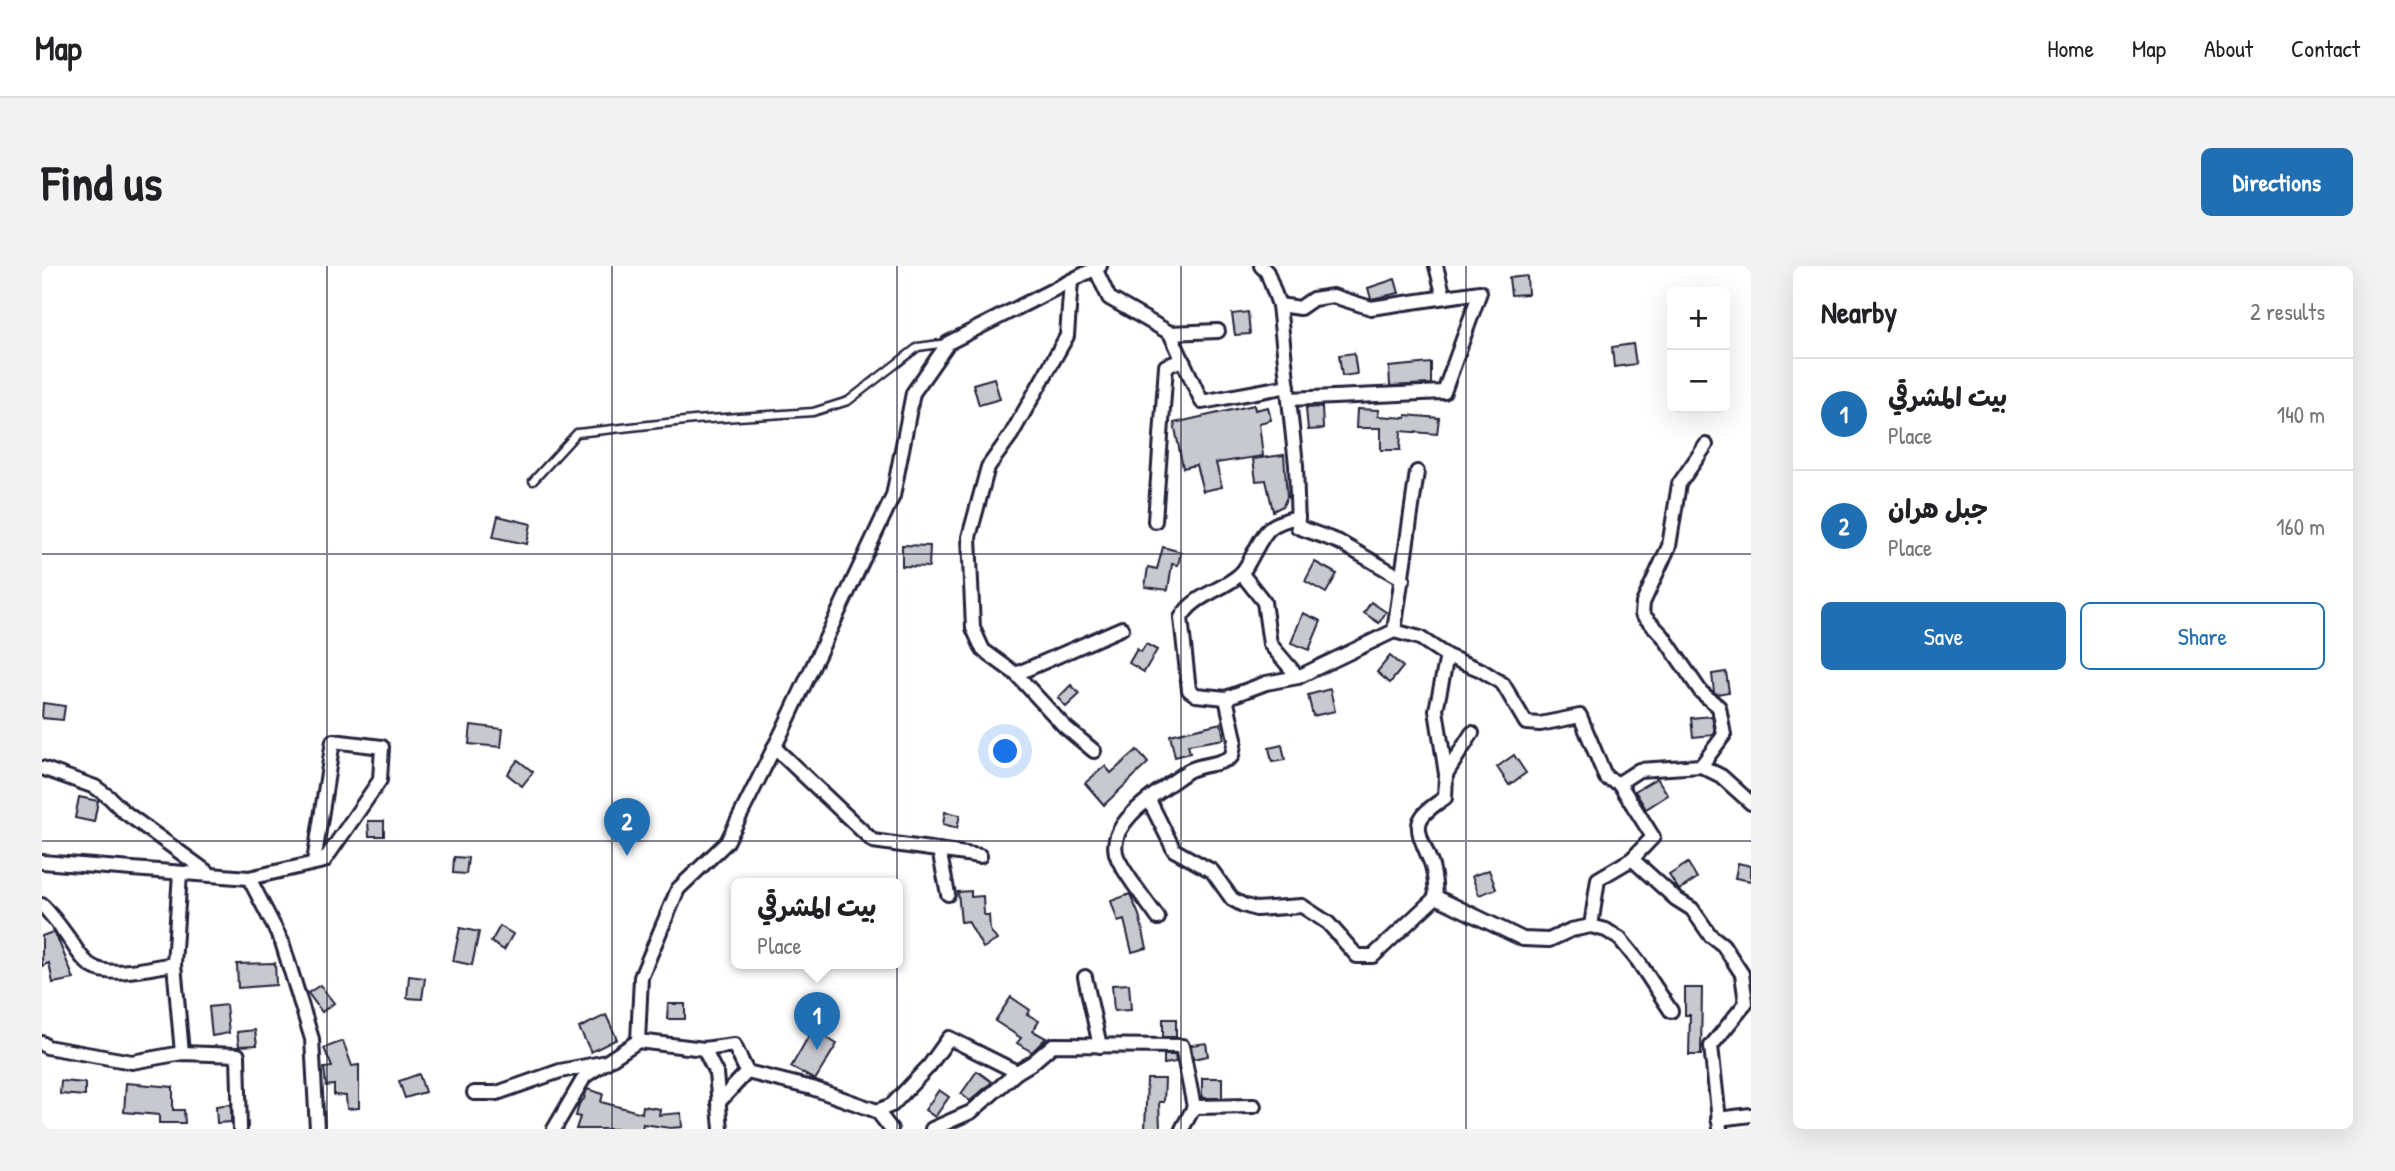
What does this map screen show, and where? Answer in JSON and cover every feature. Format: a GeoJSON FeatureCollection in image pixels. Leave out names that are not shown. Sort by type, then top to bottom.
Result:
{"type":"FeatureCollection","features":[{"type":"Feature","properties":{"kind":"street"},"geometry":{"type":"LineString","coordinates":[[1261,266],[1267,272],[1279,305],[1298,527],[1339,542],[1403,579]]}},
{"type":"Feature","properties":{"kind":"street"},"geometry":{"type":"LineString","coordinates":[[1436,266],[1444,297]]}},
{"type":"Feature","properties":{"kind":"street"},"geometry":{"type":"LineString","coordinates":[[638,1041],[641,977],[678,889],[727,842],[774,747],[893,496],[913,393],[948,343],[1098,267],[1109,298],[1170,333],[1218,331]]}},
{"type":"Feature","properties":{"kind":"street"},"geometry":{"type":"LineString","coordinates":[[1071,281],[1067,336],[1011,435],[988,467],[969,537],[973,628],[982,650],[1016,674],[1064,726],[1094,751]]}},
{"type":"Feature","properties":{"kind":"street"},"geometry":{"type":"LineString","coordinates":[[1170,333],[1202,402],[1288,393],[1444,392],[1480,292],[1371,308],[1333,296],[1313,299],[1300,308],[1279,305]]}},
{"type":"Feature","properties":{"kind":"street"},"geometry":{"type":"LineString","coordinates":[[1155,521],[1166,366],[1183,360]]}},
{"type":"Feature","properties":{"kind":"street"},"geometry":{"type":"LineString","coordinates":[[1701,766],[1724,735],[1719,707],[1701,692],[1663,636],[1642,614],[1643,603],[1670,546],[1679,484],[1706,445]]}},
{"type":"Feature","properties":{"kind":"street"},"geometry":{"type":"LineString","coordinates":[[1394,631],[1416,472]]}},
{"type":"Feature","properties":{"kind":"street"},"geometry":{"type":"LineString","coordinates":[[1298,517],[1276,522],[1267,530],[1241,574],[1192,603],[1181,618],[1189,690],[1196,695],[1226,698],[1266,683],[1298,677],[1394,631],[1420,638],[1447,656],[1481,670],[1503,684],[1526,723],[1540,724],[1580,716],[1606,778],[1619,783],[1653,837],[1632,859],[1598,879],[1591,926]]}},
{"type":"Feature","properties":{"kind":"street"},"geometry":{"type":"LineString","coordinates":[[1241,574],[1264,602],[1270,644],[1298,677]]}},
{"type":"Feature","properties":{"kind":"street"},"geometry":{"type":"LineString","coordinates":[[1016,674],[1122,628]]}},
{"type":"Feature","properties":{"kind":"street"},"geometry":{"type":"LineString","coordinates":[[1436,897],[1433,866],[1420,840],[1419,825],[1427,809],[1445,798],[1446,774],[1436,710],[1447,656]]}},
{"type":"Feature","properties":{"kind":"street"},"geometry":{"type":"LineString","coordinates":[[1158,918],[1117,858],[1115,848],[1119,829],[1126,819],[1188,771],[1199,765],[1225,761],[1232,756],[1235,738],[1226,698]]}},
{"type":"Feature","properties":{"kind":"street"},"geometry":{"type":"LineString","coordinates":[[1446,774],[1472,733]]}},
{"type":"Feature","properties":{"kind":"street"},"geometry":{"type":"LineString","coordinates":[[42,862],[249,878],[324,861],[380,780],[382,747],[333,741],[314,862]]}},
{"type":"Feature","properties":{"kind":"street"},"geometry":{"type":"LineString","coordinates":[[774,747],[873,841],[980,856]]}},
{"type":"Feature","properties":{"kind":"street"},"geometry":{"type":"LineString","coordinates":[[1619,783],[1639,770],[1701,766],[1721,776],[1751,803]]}},
{"type":"Feature","properties":{"kind":"street"},"geometry":{"type":"LineString","coordinates":[[42,768],[95,787],[210,875]]}},
{"type":"Feature","properties":{"kind":"street"},"geometry":{"type":"LineString","coordinates":[[1149,800],[1174,850],[1212,871],[1232,899],[1256,909],[1302,906],[1328,923],[1357,956],[1373,956],[1436,897]]}},
{"type":"Feature","properties":{"kind":"street"},"geometry":{"type":"LineString","coordinates":[[939,850],[948,894]]}},
{"type":"Feature","properties":{"kind":"street"},"geometry":{"type":"LineString","coordinates":[[1632,859],[1676,899],[1692,909],[1710,935],[1723,945],[1742,974],[1746,1003],[1711,1046],[1719,1124],[1751,1115]]}},
{"type":"Feature","properties":{"kind":"street"},"geometry":{"type":"LineString","coordinates":[[180,873],[174,964],[182,1053]]}},
{"type":"Feature","properties":{"kind":"street"},"geometry":{"type":"LineString","coordinates":[[249,878],[282,942],[313,1039],[317,1129]]}},
{"type":"Feature","properties":{"kind":"street"},"geometry":{"type":"LineString","coordinates":[[1436,897],[1523,939],[1549,940],[1571,930],[1591,926],[1606,930],[1620,939],[1671,1012]]}},
{"type":"Feature","properties":{"kind":"street"},"geometry":{"type":"LineString","coordinates":[[42,905],[60,923],[72,945],[91,967],[103,971],[123,971],[174,964]]}},
{"type":"Feature","properties":{"kind":"street"},"geometry":{"type":"LineString","coordinates":[[1085,977],[1100,1046]]}},
{"type":"Feature","properties":{"kind":"street"},"geometry":{"type":"LineString","coordinates":[[877,1111],[892,1105],[929,1066],[949,1038],[1017,1072]]}},
{"type":"Feature","properties":{"kind":"street"},"geometry":{"type":"LineString","coordinates":[[554,1129],[585,1076],[638,1041],[704,1049],[734,1045],[747,1072]]}},
{"type":"Feature","properties":{"kind":"street"},"geometry":{"type":"LineString","coordinates":[[42,1043],[47,1047],[132,1062],[182,1053],[238,1055],[240,1129]]}},
{"type":"Feature","properties":{"kind":"street"},"geometry":{"type":"LineString","coordinates":[[932,1129],[971,1112],[1017,1072],[1054,1045],[1182,1046],[1194,1107],[1182,1129]]}},
{"type":"Feature","properties":{"kind":"street"},"geometry":{"type":"LineString","coordinates":[[704,1049],[716,1073],[721,1129]]}},
{"type":"Feature","properties":{"kind":"street"},"geometry":{"type":"LineString","coordinates":[[474,1093],[497,1093],[561,1071],[607,1062]]}},
{"type":"Feature","properties":{"kind":"street"},"geometry":{"type":"LineString","coordinates":[[718,1103],[747,1072]]}},
{"type":"Feature","properties":{"kind":"street"},"geometry":{"type":"LineString","coordinates":[[747,1072],[812,1088],[877,1111],[891,1129]]}},
{"type":"Feature","properties":{"kind":"street"},"geometry":{"type":"LineString","coordinates":[[1194,1107],[1254,1106]]}},
{"type":"Feature","properties":{"kind":"lane"},"geometry":{"type":"LineString","coordinates":[[533,481],[577,433],[694,420],[813,412],[848,401],[918,347],[948,343]]}},
{"type":"Feature","properties":{"kind":"building"},"geometry":{"type":"Polygon","coordinates":[[[1527,276],[1528,294],[1511,295],[1509,278],[1527,276]]]}},
{"type":"Feature","properties":{"kind":"building"},"geometry":{"type":"Polygon","coordinates":[[[1395,279],[1399,293],[1371,299],[1368,288],[1395,279]]]}},
{"type":"Feature","properties":{"kind":"building"},"geometry":{"type":"Polygon","coordinates":[[[1248,312],[1250,334],[1235,335],[1232,314],[1248,312]]]}},
{"type":"Feature","properties":{"kind":"building"},"geometry":{"type":"Polygon","coordinates":[[[1633,344],[1636,364],[1614,367],[1612,347],[1633,344]]]}},
{"type":"Feature","properties":{"kind":"building"},"geometry":{"type":"Polygon","coordinates":[[[1354,353],[1357,374],[1342,376],[1339,355],[1354,353]]]}},
{"type":"Feature","properties":{"kind":"building"},"geometry":{"type":"Polygon","coordinates":[[[1431,363],[1431,384],[1390,386],[1389,367],[1431,363]]]}},
{"type":"Feature","properties":{"kind":"building"},"geometry":{"type":"Polygon","coordinates":[[[994,378],[1000,399],[979,405],[973,384],[994,378]]]}},
{"type":"Feature","properties":{"kind":"building"},"geometry":{"type":"Polygon","coordinates":[[[1254,405],[1255,410],[1268,407],[1271,420],[1259,423],[1263,456],[1216,463],[1222,487],[1203,491],[1196,465],[1183,468],[1174,423],[1254,405]]]}},
{"type":"Feature","properties":{"kind":"building"},"geometry":{"type":"Polygon","coordinates":[[[1322,407],[1323,429],[1308,430],[1306,408],[1322,407]]]}},
{"type":"Feature","properties":{"kind":"building"},"geometry":{"type":"Polygon","coordinates":[[[1357,409],[1379,410],[1378,416],[1439,418],[1437,434],[1401,431],[1400,450],[1381,450],[1381,428],[1356,428],[1357,409]]]}},
{"type":"Feature","properties":{"kind":"building"},"geometry":{"type":"Polygon","coordinates":[[[1284,455],[1287,497],[1283,506],[1273,511],[1266,480],[1256,481],[1253,459],[1284,455]]]}},
{"type":"Feature","properties":{"kind":"building"},"geometry":{"type":"Polygon","coordinates":[[[498,516],[531,524],[527,544],[493,537],[498,516]]]}},
{"type":"Feature","properties":{"kind":"building"},"geometry":{"type":"Polygon","coordinates":[[[902,545],[930,546],[929,567],[902,566],[902,545]]]}},
{"type":"Feature","properties":{"kind":"building"},"geometry":{"type":"Polygon","coordinates":[[[1163,547],[1181,552],[1178,565],[1172,564],[1168,590],[1145,587],[1148,567],[1157,569],[1163,547]]]}},
{"type":"Feature","properties":{"kind":"building"},"geometry":{"type":"Polygon","coordinates":[[[1315,562],[1337,574],[1326,593],[1305,581],[1315,562]]]}},
{"type":"Feature","properties":{"kind":"building"},"geometry":{"type":"Polygon","coordinates":[[[1371,602],[1386,612],[1379,623],[1364,613],[1371,602]]]}},
{"type":"Feature","properties":{"kind":"building"},"geometry":{"type":"Polygon","coordinates":[[[1303,613],[1321,621],[1309,650],[1291,643],[1303,613]]]}},
{"type":"Feature","properties":{"kind":"building"},"geometry":{"type":"Polygon","coordinates":[[[1146,644],[1157,650],[1144,672],[1129,663],[1137,649],[1141,652],[1146,644]]]}},
{"type":"Feature","properties":{"kind":"building"},"geometry":{"type":"Polygon","coordinates":[[[1390,656],[1403,667],[1390,683],[1377,672],[1390,656]]]}},
{"type":"Feature","properties":{"kind":"building"},"geometry":{"type":"Polygon","coordinates":[[[1726,672],[1729,692],[1717,694],[1714,692],[1712,674],[1726,672]]]}},
{"type":"Feature","properties":{"kind":"building"},"geometry":{"type":"Polygon","coordinates":[[[1071,685],[1080,694],[1066,707],[1058,698],[1071,685]]]}},
{"type":"Feature","properties":{"kind":"building"},"geometry":{"type":"Polygon","coordinates":[[[1330,689],[1335,711],[1313,716],[1308,695],[1330,689]]]}},
{"type":"Feature","properties":{"kind":"building"},"geometry":{"type":"Polygon","coordinates":[[[43,703],[65,706],[63,720],[42,718],[43,703]]]}},
{"type":"Feature","properties":{"kind":"building"},"geometry":{"type":"Polygon","coordinates":[[[1712,716],[1715,733],[1693,737],[1691,718],[1712,716]]]}},
{"type":"Feature","properties":{"kind":"building"},"geometry":{"type":"Polygon","coordinates":[[[1221,723],[1224,739],[1188,745],[1190,753],[1175,757],[1170,735],[1221,723]]]}},
{"type":"Feature","properties":{"kind":"building"},"geometry":{"type":"Polygon","coordinates":[[[471,725],[503,729],[501,747],[469,744],[471,725]]]}},
{"type":"Feature","properties":{"kind":"building"},"geometry":{"type":"Polygon","coordinates":[[[1282,745],[1285,760],[1272,762],[1269,748],[1282,745]]]}},
{"type":"Feature","properties":{"kind":"building"},"geometry":{"type":"Polygon","coordinates":[[[1137,750],[1148,763],[1104,805],[1085,783],[1105,766],[1111,773],[1137,750]]]}},
{"type":"Feature","properties":{"kind":"building"},"geometry":{"type":"Polygon","coordinates":[[[1514,755],[1526,773],[1509,785],[1497,767],[1514,755]]]}},
{"type":"Feature","properties":{"kind":"building"},"geometry":{"type":"Polygon","coordinates":[[[518,760],[533,772],[522,786],[507,774],[518,760]]]}},
{"type":"Feature","properties":{"kind":"building"},"geometry":{"type":"Polygon","coordinates":[[[1657,778],[1668,795],[1646,809],[1635,791],[1657,778]]]}},
{"type":"Feature","properties":{"kind":"building"},"geometry":{"type":"Polygon","coordinates":[[[79,797],[98,801],[94,822],[75,818],[79,797]]]}},
{"type":"Feature","properties":{"kind":"building"},"geometry":{"type":"Polygon","coordinates":[[[945,812],[960,815],[957,828],[943,824],[945,812]]]}},
{"type":"Feature","properties":{"kind":"building"},"geometry":{"type":"Polygon","coordinates":[[[368,821],[384,821],[384,836],[369,836],[368,821]]]}},
{"type":"Feature","properties":{"kind":"building"},"geometry":{"type":"Polygon","coordinates":[[[454,857],[468,858],[466,874],[453,873],[454,857]]]}},
{"type":"Feature","properties":{"kind":"building"},"geometry":{"type":"Polygon","coordinates":[[[1688,863],[1697,878],[1679,890],[1669,875],[1688,863]]]}},
{"type":"Feature","properties":{"kind":"building"},"geometry":{"type":"Polygon","coordinates":[[[1738,863],[1751,866],[1751,881],[1735,878],[1738,863]]]}},
{"type":"Feature","properties":{"kind":"building"},"geometry":{"type":"Polygon","coordinates":[[[1489,870],[1496,889],[1479,895],[1472,876],[1489,870]]]}},
{"type":"Feature","properties":{"kind":"building"},"geometry":{"type":"Polygon","coordinates":[[[971,891],[971,897],[983,896],[984,915],[989,915],[990,930],[997,940],[983,948],[968,921],[961,922],[958,892],[971,891]]]}},
{"type":"Feature","properties":{"kind":"building"},"geometry":{"type":"Polygon","coordinates":[[[1130,894],[1139,915],[1147,948],[1132,952],[1124,920],[1118,922],[1111,901],[1130,894]]]}},
{"type":"Feature","properties":{"kind":"building"},"geometry":{"type":"Polygon","coordinates":[[[500,926],[513,934],[504,950],[491,942],[500,926]]]}},
{"type":"Feature","properties":{"kind":"building"},"geometry":{"type":"Polygon","coordinates":[[[460,928],[479,932],[472,965],[453,961],[460,928]]]}},
{"type":"Feature","properties":{"kind":"building"},"geometry":{"type":"Polygon","coordinates":[[[53,932],[74,979],[53,983],[49,963],[42,966],[42,936],[53,932]]]}},
{"type":"Feature","properties":{"kind":"building"},"geometry":{"type":"Polygon","coordinates":[[[275,963],[276,985],[238,988],[237,964],[275,963]]]}},
{"type":"Feature","properties":{"kind":"building"},"geometry":{"type":"Polygon","coordinates":[[[409,976],[425,978],[422,999],[407,998],[409,976]]]}},
{"type":"Feature","properties":{"kind":"building"},"geometry":{"type":"Polygon","coordinates":[[[1129,984],[1131,1010],[1114,1011],[1112,985],[1129,984]]]}},
{"type":"Feature","properties":{"kind":"building"},"geometry":{"type":"Polygon","coordinates":[[[320,985],[334,1003],[322,1012],[308,993],[320,985]]]}},
{"type":"Feature","properties":{"kind":"building"},"geometry":{"type":"Polygon","coordinates":[[[1685,988],[1702,988],[1701,1055],[1689,1055],[1690,1015],[1685,1015],[1685,988]]]}},
{"type":"Feature","properties":{"kind":"building"},"geometry":{"type":"Polygon","coordinates":[[[1011,997],[1030,1010],[1027,1014],[1039,1021],[1033,1031],[1046,1038],[1032,1052],[1017,1043],[1021,1038],[995,1021],[1011,997]]]}},
{"type":"Feature","properties":{"kind":"building"},"geometry":{"type":"Polygon","coordinates":[[[668,1004],[685,1004],[685,1019],[667,1019],[668,1004]]]}},
{"type":"Feature","properties":{"kind":"building"},"geometry":{"type":"Polygon","coordinates":[[[226,1005],[229,1033],[212,1036],[209,1007],[226,1005]]]}},
{"type":"Feature","properties":{"kind":"building"},"geometry":{"type":"Polygon","coordinates":[[[606,1015],[617,1039],[591,1052],[579,1028],[606,1015]]]}},
{"type":"Feature","properties":{"kind":"building"},"geometry":{"type":"Polygon","coordinates":[[[1163,1019],[1176,1019],[1176,1037],[1163,1037],[1163,1019]]]}},
{"type":"Feature","properties":{"kind":"building"},"geometry":{"type":"Polygon","coordinates":[[[815,1025],[829,1034],[827,1038],[837,1044],[815,1080],[791,1067],[815,1025]]]}},
{"type":"Feature","properties":{"kind":"building"},"geometry":{"type":"Polygon","coordinates":[[[255,1030],[257,1045],[239,1046],[237,1032],[255,1030]]]}},
{"type":"Feature","properties":{"kind":"building"},"geometry":{"type":"Polygon","coordinates":[[[343,1041],[352,1066],[359,1065],[359,1108],[347,1109],[346,1096],[334,1095],[334,1085],[326,1086],[324,1068],[332,1067],[324,1048],[343,1041]]]}},
{"type":"Feature","properties":{"kind":"building"},"geometry":{"type":"Polygon","coordinates":[[[1206,1043],[1208,1056],[1193,1059],[1191,1045],[1206,1043]]]}},
{"type":"Feature","properties":{"kind":"building"},"geometry":{"type":"Polygon","coordinates":[[[1164,1055],[1175,1055],[1176,1062],[1164,1064],[1164,1055]]]}},
{"type":"Feature","properties":{"kind":"building"},"geometry":{"type":"Polygon","coordinates":[[[977,1071],[992,1082],[970,1101],[961,1094],[977,1071]]]}},
{"type":"Feature","properties":{"kind":"building"},"geometry":{"type":"Polygon","coordinates":[[[419,1074],[425,1092],[405,1098],[399,1081],[419,1074]]]}},
{"type":"Feature","properties":{"kind":"building"},"geometry":{"type":"Polygon","coordinates":[[[1202,1078],[1222,1078],[1222,1098],[1202,1098],[1202,1078]]]}},
{"type":"Feature","properties":{"kind":"building"},"geometry":{"type":"Polygon","coordinates":[[[1147,1079],[1165,1079],[1164,1102],[1159,1102],[1160,1129],[1145,1129],[1147,1079]]]}},
{"type":"Feature","properties":{"kind":"building"},"geometry":{"type":"Polygon","coordinates":[[[61,1081],[85,1083],[85,1096],[60,1094],[61,1081]]]}},
{"type":"Feature","properties":{"kind":"building"},"geometry":{"type":"Polygon","coordinates":[[[126,1083],[173,1087],[173,1110],[184,1110],[185,1123],[159,1123],[159,1115],[124,1112],[126,1083]]]}},
{"type":"Feature","properties":{"kind":"building"},"geometry":{"type":"Polygon","coordinates":[[[587,1089],[603,1094],[601,1102],[642,1113],[643,1106],[660,1109],[659,1115],[681,1113],[682,1127],[643,1124],[642,1129],[576,1129],[580,1117],[576,1116],[579,1104],[587,1089]]]}},
{"type":"Feature","properties":{"kind":"building"},"geometry":{"type":"Polygon","coordinates":[[[939,1090],[949,1097],[935,1117],[925,1110],[939,1090]]]}},
{"type":"Feature","properties":{"kind":"building"},"geometry":{"type":"Polygon","coordinates":[[[231,1104],[231,1122],[217,1123],[216,1106],[231,1104]]]}},
{"type":"Feature","properties":{"kind":"place","name":"جبل هران"},"geometry":{"type":"Point","coordinates":[627,856]}},
{"type":"Feature","properties":{"kind":"place","name":"بيت المشرقي"},"geometry":{"type":"Point","coordinates":[817,1050]}}]}
